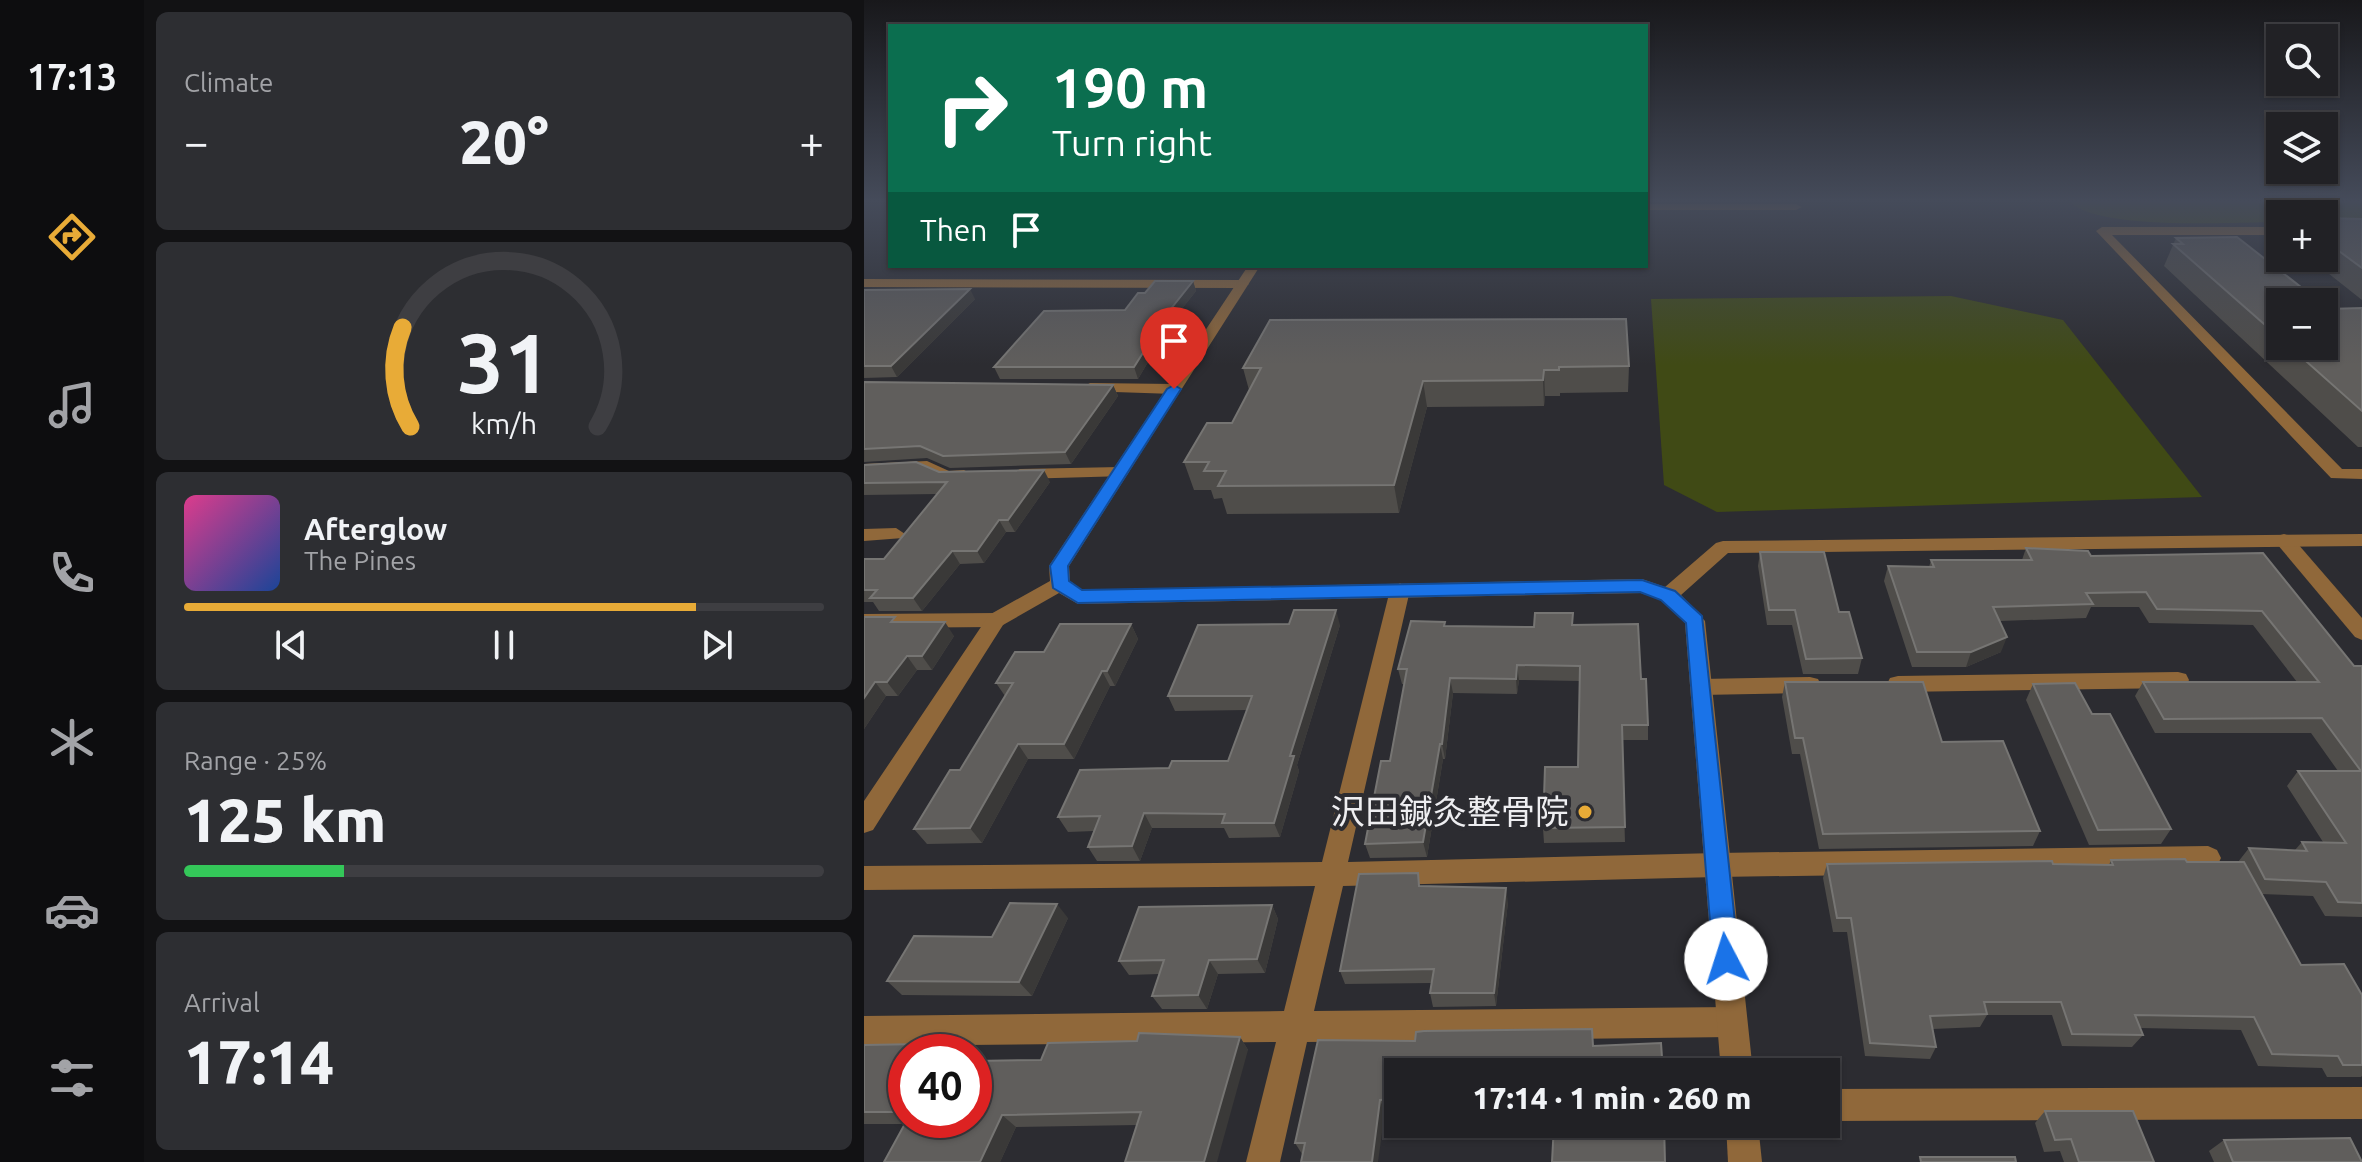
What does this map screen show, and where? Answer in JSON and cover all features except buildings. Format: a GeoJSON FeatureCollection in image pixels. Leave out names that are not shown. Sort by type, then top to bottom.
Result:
{"type":"FeatureCollection","features":[{"type":"Feature","properties":{"kind":"street"},"geometry":{"type":"LineString","coordinates":[[2126,256],[2337,474],[2362,474]]}},
{"type":"Feature","properties":{"kind":"street"},"geometry":{"type":"LineString","coordinates":[[1060,584],[1059,566],[1253,268]]}},
{"type":"Feature","properties":{"kind":"street"},"geometry":{"type":"LineString","coordinates":[[864,283],[1242,284]]}},
{"type":"Feature","properties":{"kind":"street"},"geometry":{"type":"LineString","coordinates":[[1081,388],[1174,389]]}},
{"type":"Feature","properties":{"kind":"street"},"geometry":{"type":"LineString","coordinates":[[864,469],[927,466],[946,476],[978,475]]}},
{"type":"Feature","properties":{"kind":"street"},"geometry":{"type":"LineString","coordinates":[[1009,474],[1120,472]]}},
{"type":"Feature","properties":{"kind":"street"},"geometry":{"type":"LineString","coordinates":[[864,535],[896,534]]}},
{"type":"Feature","properties":{"kind":"street"},"geometry":{"type":"LineString","coordinates":[[2284,540],[2362,632]]}},
{"type":"Feature","properties":{"kind":"street"},"geometry":{"type":"LineString","coordinates":[[1668,595],[1723,547],[2362,540]]}},
{"type":"Feature","properties":{"kind":"street"},"geometry":{"type":"LineString","coordinates":[[1060,584],[1078,597],[1642,586],[1668,595],[1695,621],[1736,1058]]}},
{"type":"Feature","properties":{"kind":"street"},"geometry":{"type":"LineString","coordinates":[[864,822],[996,620],[1060,584]]}},
{"type":"Feature","properties":{"kind":"street"},"geometry":{"type":"LineString","coordinates":[[1263,1162],[1400,590]]}},
{"type":"Feature","properties":{"kind":"street"},"geometry":{"type":"LineString","coordinates":[[864,621],[996,620]]}},
{"type":"Feature","properties":{"kind":"street"},"geometry":{"type":"LineString","coordinates":[[1876,684],[2178,680]]}},
{"type":"Feature","properties":{"kind":"street"},"geometry":{"type":"LineString","coordinates":[[1701,687],[1828,685]]}},
{"type":"Feature","properties":{"kind":"street"},"geometry":{"type":"LineString","coordinates":[[864,878],[1333,874],[2208,858]]}},
{"type":"Feature","properties":{"kind":"street"},"geometry":{"type":"LineString","coordinates":[[864,1031],[1732,1022]]}},
{"type":"Feature","properties":{"kind":"street"},"geometry":{"type":"LineString","coordinates":[[1840,1105],[2362,1103]]}},
{"type":"Feature","properties":{"kind":"street"},"geometry":{"type":"LineString","coordinates":[[1743,1138],[1745,1162]]}},
{"type":"Feature","properties":{"kind":"green space"},"geometry":{"type":"Polygon","coordinates":[[[1951,296],[2063,320],[2202,497],[1717,512],[1664,485],[1651,299],[1951,296]]]}},
{"type":"Feature","properties":{"kind":"place","name":"沢田鍼灸整骨院"},"geometry":{"type":"Point","coordinates":[1585,812]}},
{"type":"Feature","properties":{"kind":"route"},"geometry":{"type":"LineString","coordinates":[[1174,389],[1059,566],[1060,584],[1078,597],[1642,586],[1668,595],[1695,621],[1726,959]]}}]}
